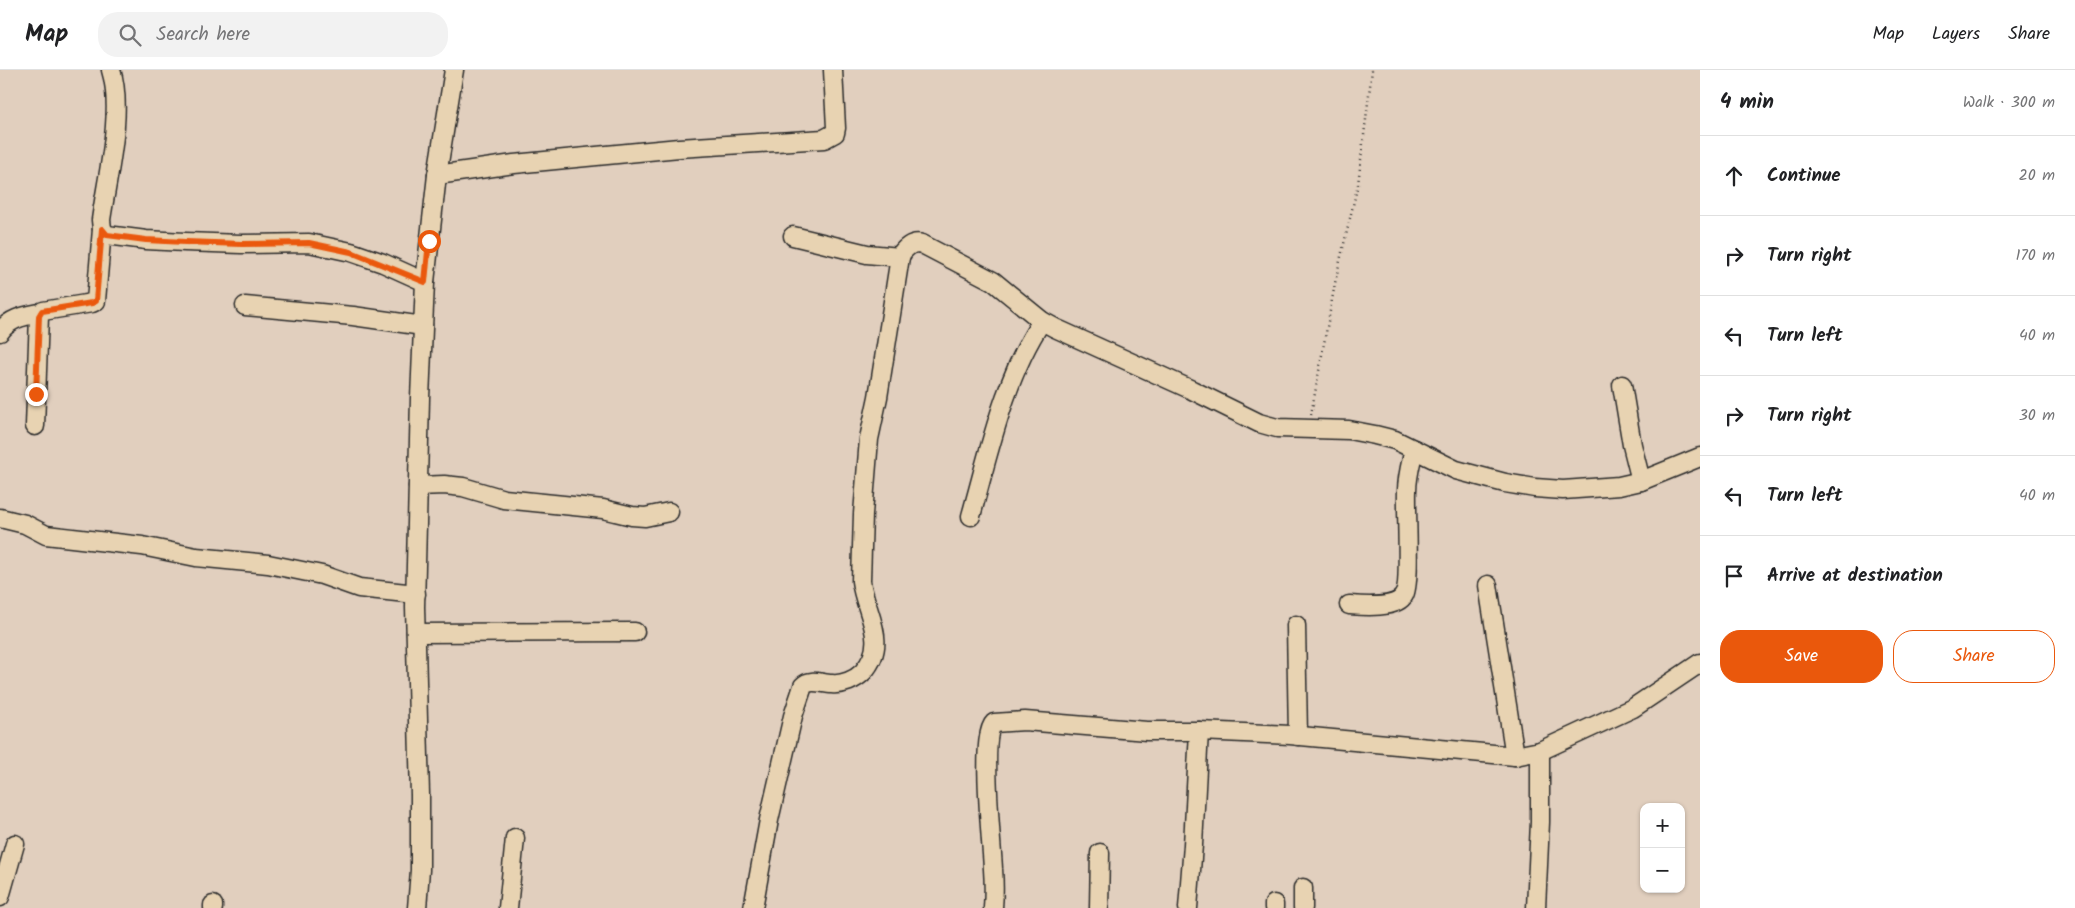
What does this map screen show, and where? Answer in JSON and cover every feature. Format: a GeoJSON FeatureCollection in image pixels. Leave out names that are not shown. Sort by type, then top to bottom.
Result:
{"type":"FeatureCollection","features":[{"type":"Feature","properties":{"kind":"street"},"geometry":{"type":"LineString","coordinates":[[0,332],[10,321],[22,316],[96,301],[102,229],[101,220],[115,117],[116,97],[111,70]]}},
{"type":"Feature","properties":{"kind":"street"},"geometry":{"type":"LineString","coordinates":[[417,908],[420,870],[420,796],[416,594],[423,326],[425,282],[437,175],[454,70]]}},
{"type":"Feature","properties":{"kind":"street"},"geometry":{"type":"LineString","coordinates":[[437,175],[514,164],[679,148],[829,137],[834,134],[836,128],[833,70]]}},
{"type":"Feature","properties":{"kind":"street"},"geometry":{"type":"LineString","coordinates":[[102,229],[107,235],[146,240],[242,244],[309,243],[351,252],[425,282]]}},
{"type":"Feature","properties":{"kind":"street"},"geometry":{"type":"LineString","coordinates":[[793,236],[867,254],[900,257]]}},
{"type":"Feature","properties":{"kind":"street"},"geometry":{"type":"LineString","coordinates":[[753,908],[769,820],[793,716],[803,686],[810,682],[839,684],[852,680],[865,669],[874,652],[876,636],[873,621],[862,592],[861,581],[863,514],[869,439],[878,397],[900,257],[907,248],[915,243],[922,244],[993,281],[1042,321],[1066,334],[1192,390],[1259,423],[1277,428],[1349,430],[1366,433],[1395,440],[1456,470],[1479,477],[1535,488],[1563,490],[1594,488],[1641,481],[1700,458]]}},
{"type":"Feature","properties":{"kind":"street"},"geometry":{"type":"LineString","coordinates":[[245,306],[352,316],[423,326]]}},
{"type":"Feature","properties":{"kind":"street"},"geometry":{"type":"LineString","coordinates":[[34,426],[40,313]]}},
{"type":"Feature","properties":{"kind":"street"},"geometry":{"type":"LineString","coordinates":[[970,516],[1016,370],[1032,336],[1042,321]]}},
{"type":"Feature","properties":{"kind":"street"},"geometry":{"type":"LineString","coordinates":[[1622,385],[1641,481]]}},
{"type":"Feature","properties":{"kind":"street"},"geometry":{"type":"LineString","coordinates":[[1349,605],[1367,607],[1384,605],[1404,597],[1408,573],[1407,489],[1414,449]]}},
{"type":"Feature","properties":{"kind":"street"},"geometry":{"type":"LineString","coordinates":[[418,486],[444,485],[463,487],[504,499],[603,509],[632,516],[645,517],[669,512]]}},
{"type":"Feature","properties":{"kind":"street"},"geometry":{"type":"LineString","coordinates":[[0,518],[25,524],[46,535],[124,543],[196,557],[268,564],[322,576],[359,588],[416,594]]}},
{"type":"Feature","properties":{"kind":"street"},"geometry":{"type":"LineString","coordinates":[[1488,585],[1515,756]]}},
{"type":"Feature","properties":{"kind":"street"},"geometry":{"type":"LineString","coordinates":[[1296,625],[1298,736]]}},
{"type":"Feature","properties":{"kind":"street"},"geometry":{"type":"LineString","coordinates":[[416,633],[634,632]]}},
{"type":"Feature","properties":{"kind":"street"},"geometry":{"type":"LineString","coordinates":[[993,908],[993,870],[987,772],[988,733],[994,723],[1026,721],[1147,731],[1199,731],[1298,736],[1515,756],[1540,752],[1633,708],[1700,663]]}},
{"type":"Feature","properties":{"kind":"street"},"geometry":{"type":"LineString","coordinates":[[1188,908],[1199,731]]}},
{"type":"Feature","properties":{"kind":"street"},"geometry":{"type":"LineString","coordinates":[[1536,908],[1540,822],[1540,752]]}},
{"type":"Feature","properties":{"kind":"street"},"geometry":{"type":"LineString","coordinates":[[508,908],[515,838]]}},
{"type":"Feature","properties":{"kind":"street"},"geometry":{"type":"LineString","coordinates":[[0,897],[15,844]]}},
{"type":"Feature","properties":{"kind":"street"},"geometry":{"type":"LineString","coordinates":[[1099,908],[1100,853]]}},
{"type":"Feature","properties":{"kind":"street"},"geometry":{"type":"LineString","coordinates":[[1303,888],[1303,908]]}},
{"type":"Feature","properties":{"kind":"path"},"geometry":{"type":"LineString","coordinates":[[1308,430],[1336,278],[1358,184],[1372,70]]}},
{"type":"Feature","properties":{"kind":"route"},"geometry":{"type":"LineString","coordinates":[[36,394],[40,313],[42,311],[96,301],[102,229],[107,235],[146,240],[242,244],[309,243],[351,252],[425,282],[429,241]]}}]}
